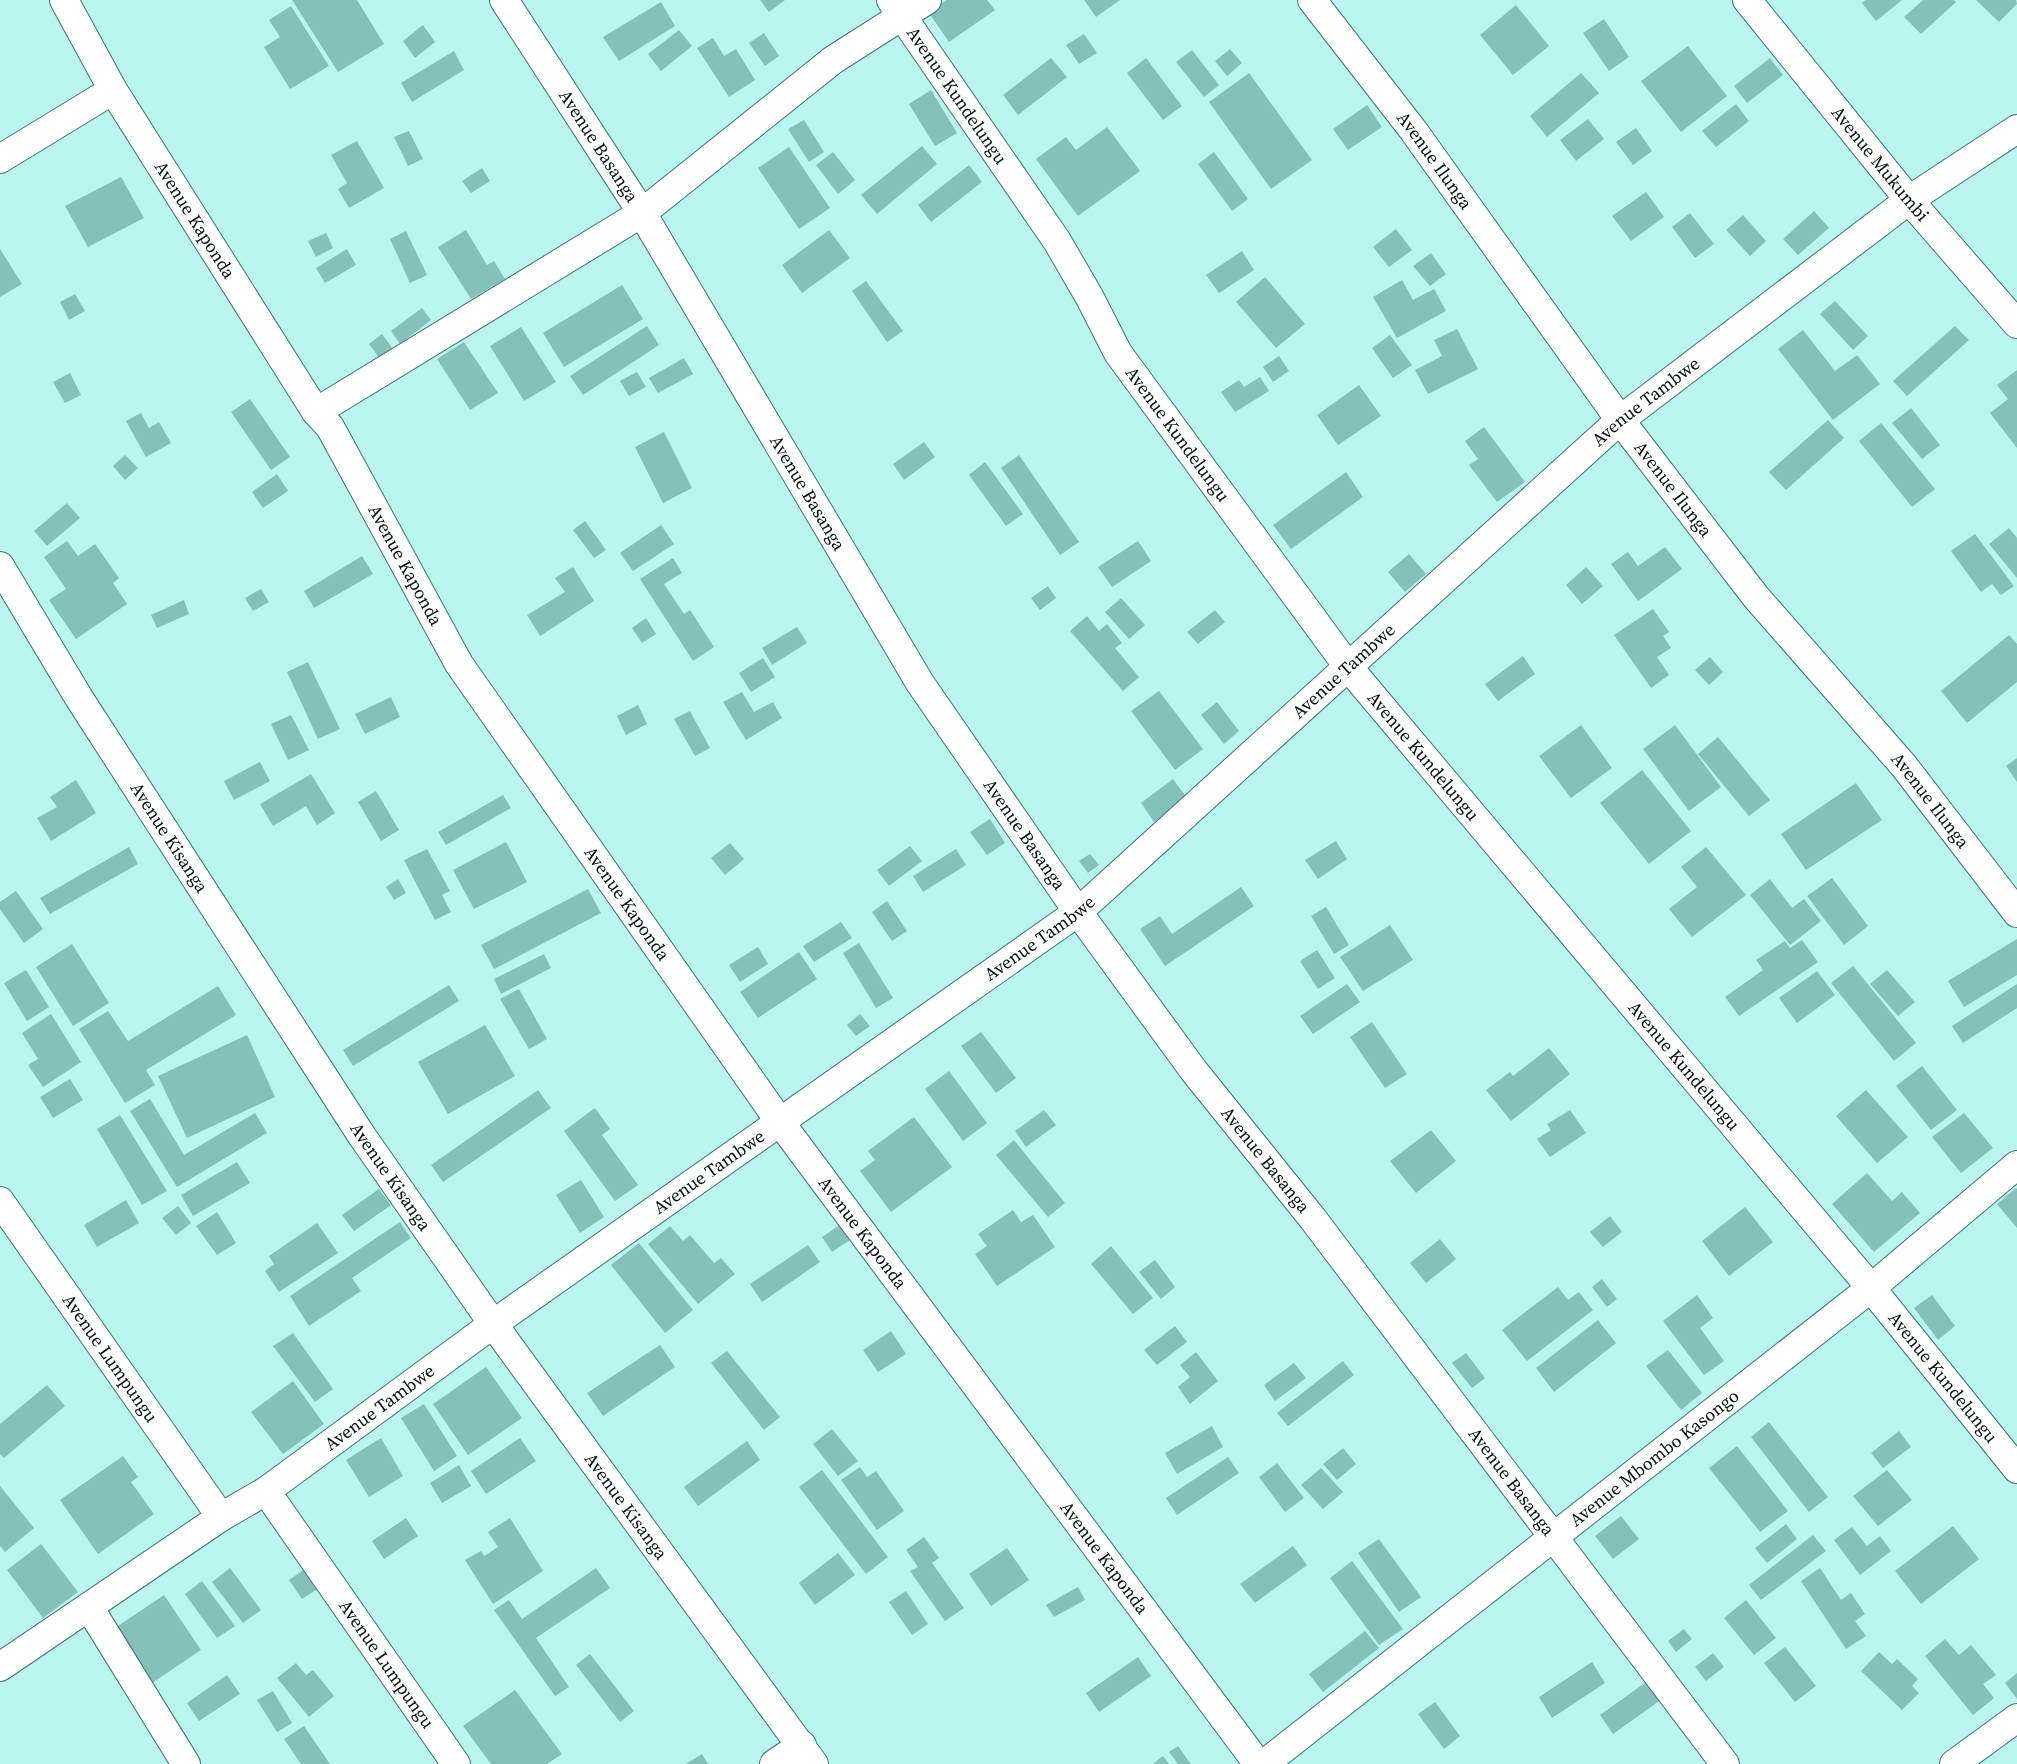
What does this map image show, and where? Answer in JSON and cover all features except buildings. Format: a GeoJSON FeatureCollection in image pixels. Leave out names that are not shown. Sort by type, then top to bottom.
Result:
{"type":"FeatureCollection","features":[{"type":"Feature","properties":{"kind":"street","name":"Avenue Kaponda"},"geometry":{"type":"LineString","coordinates":[[64,0],[113,90],[316,412],[330,427],[459,664],[780,1122],[1258,1764]]}},
{"type":"Feature","properties":{"kind":"street","name":"Avenue Basanga"},"geometry":{"type":"LineString","coordinates":[[504,0],[642,213],[920,683],[1078,912],[1194,1071],[1313,1219],[1725,1764]]}},
{"type":"Feature","properties":{"kind":"street"},"geometry":{"type":"LineString","coordinates":[[316,412],[642,213],[896,8],[927,0]]}},
{"type":"Feature","properties":{"kind":"street","name":"Avenue Ilunga"},"geometry":{"type":"LineString","coordinates":[[1312,0],[1413,130],[1620,420],[1756,597],[1904,766],[2017,913]]}},
{"type":"Feature","properties":{"kind":"street","name":"Avenue Mukumbi"},"geometry":{"type":"LineString","coordinates":[[1747,0],[1909,200],[2017,324]]}},
{"type":"Feature","properties":{"kind":"street","name":"Avenue Kundelungu"},"geometry":{"type":"LineString","coordinates":[[896,8],[1057,240],[1118,353],[1349,668],[1871,1288],[2017,1469]]}},
{"type":"Feature","properties":{"kind":"street"},"geometry":{"type":"LineString","coordinates":[[0,159],[113,90]]}},
{"type":"Feature","properties":{"kind":"street","name":"Avenue Tambwe"},"geometry":{"type":"LineString","coordinates":[[0,1667],[221,1517],[266,1491],[493,1324],[1078,912],[1620,420],[1909,200],[2017,129]]}},
{"type":"Feature","properties":{"kind":"street","name":"Avenue Kisanga"},"geometry":{"type":"LineString","coordinates":[[0,566],[79,698],[356,1128],[493,1324],[808,1755]]}},
{"type":"Feature","properties":{"kind":"street","name":"Avenue Mbombo Kasongo"},"geometry":{"type":"LineString","coordinates":[[1264,1764],[1871,1288],[2017,1165]]}},
{"type":"Feature","properties":{"kind":"street","name":"Avenue Lumpungu"},"geometry":{"type":"LineString","coordinates":[[0,1201],[221,1517]]}},
{"type":"Feature","properties":{"kind":"street","name":"Avenue Lumpungu"},"geometry":{"type":"LineString","coordinates":[[266,1491],[456,1764]]}},
{"type":"Feature","properties":{"kind":"street"},"geometry":{"type":"LineString","coordinates":[[89,1607],[186,1764]]}},
{"type":"Feature","properties":{"kind":"street"},"geometry":{"type":"LineString","coordinates":[[1954,1764],[2017,1718]]}},
{"type":"Feature","properties":{"kind":"street"},"geometry":{"type":"LineString","coordinates":[[774,1764],[808,1755]]}}]}
